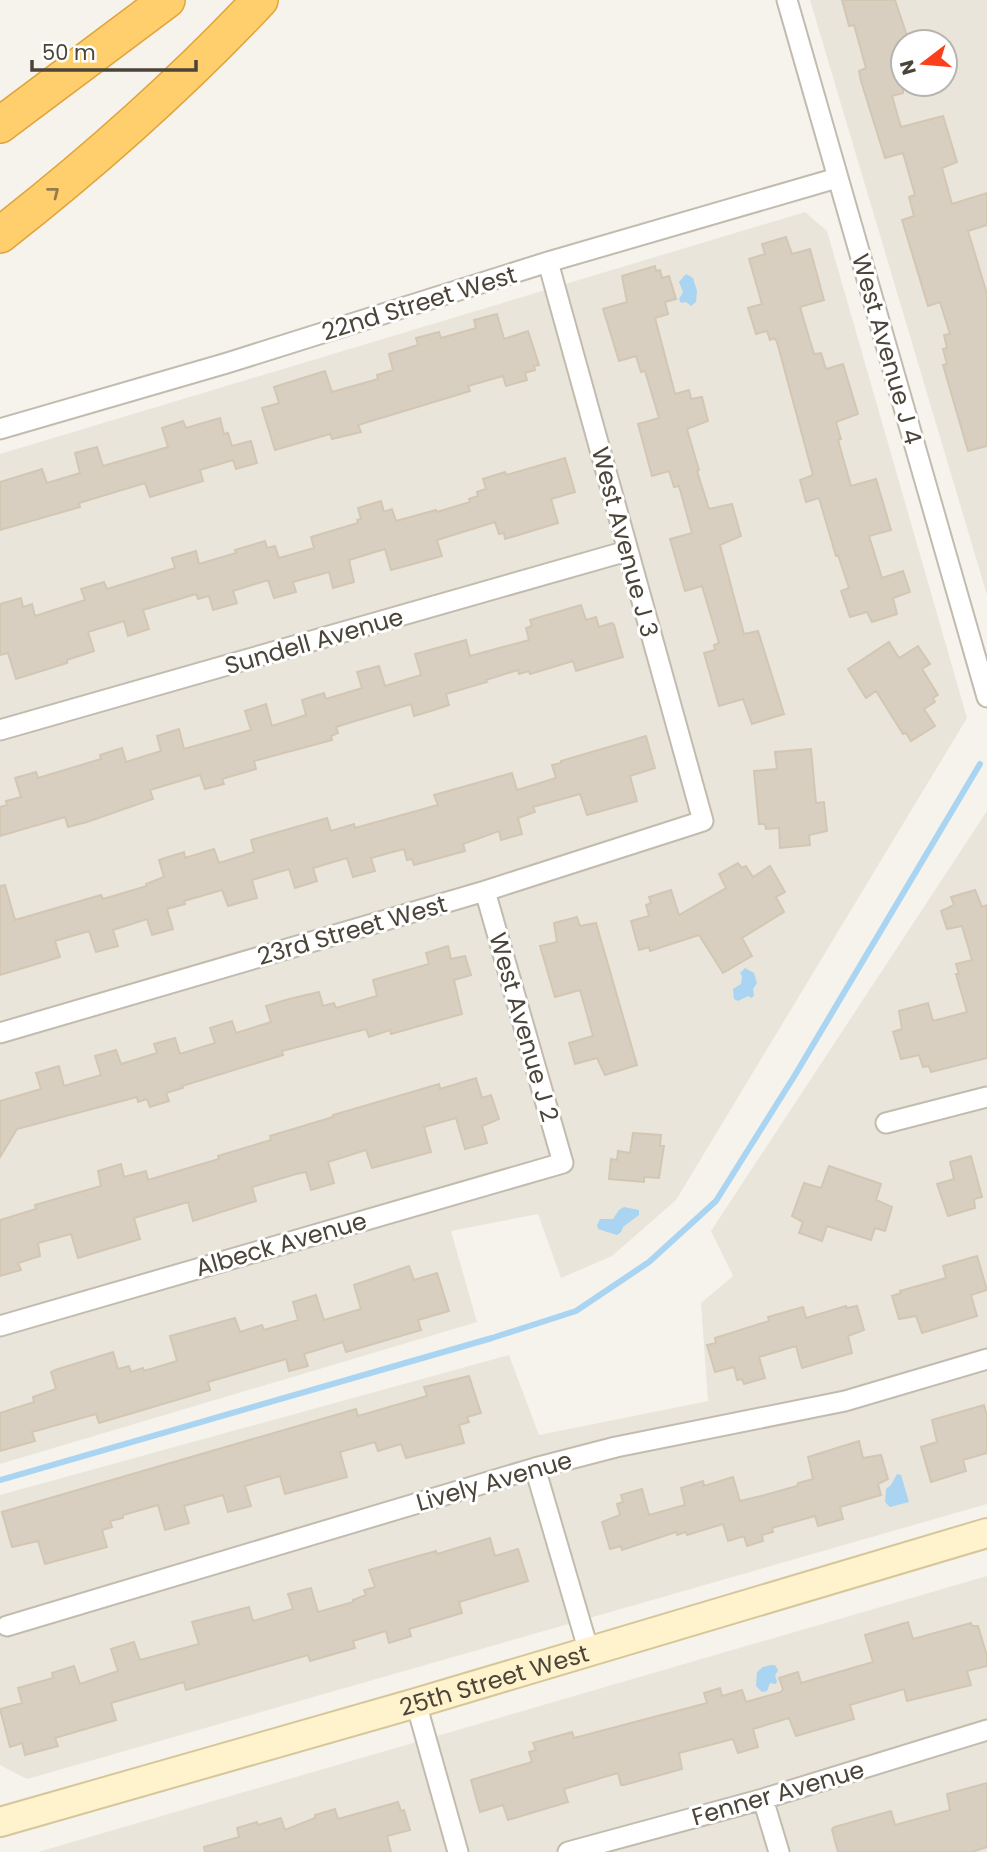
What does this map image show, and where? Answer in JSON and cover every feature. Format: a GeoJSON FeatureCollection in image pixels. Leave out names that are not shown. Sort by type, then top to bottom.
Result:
{"type":"FeatureCollection","features":[{"type":"Feature","properties":{"kind":"highway"},"geometry":{"type":"LineString","coordinates":[[0,125],[167,0]]}},
{"type":"Feature","properties":{"kind":"highway"},"geometry":{"type":"LineString","coordinates":[[0,234],[74,177],[223,39],[260,0]]}},
{"type":"Feature","properties":{"kind":"street","name":"West Avenue J 4"},"geometry":{"type":"LineString","coordinates":[[787,0],[987,697]]}},
{"type":"Feature","properties":{"kind":"street","name":"22nd Street West"},"geometry":{"type":"LineString","coordinates":[[0,429],[227,363],[548,262],[837,178]]}},
{"type":"Feature","properties":{"kind":"street","name":"West Avenue J 3"},"geometry":{"type":"LineString","coordinates":[[548,262],[702,821]]}},
{"type":"Feature","properties":{"kind":"street","name":"Sundell Avenue"},"geometry":{"type":"LineString","coordinates":[[0,730],[627,551]]}},
{"type":"Feature","properties":{"kind":"street","name":"23rd Street West"},"geometry":{"type":"LineString","coordinates":[[0,1032],[485,891],[702,821]]}},
{"type":"Feature","properties":{"kind":"street","name":"West Avenue J 2"},"geometry":{"type":"LineString","coordinates":[[485,891],[563,1163]]}},
{"type":"Feature","properties":{"kind":"street"},"geometry":{"type":"LineString","coordinates":[[886,1123],[987,1097]]}},
{"type":"Feature","properties":{"kind":"street","name":"Albeck Avenue"},"geometry":{"type":"LineString","coordinates":[[0,1326],[563,1163]]}},
{"type":"Feature","properties":{"kind":"street","name":"Lively Avenue"},"geometry":{"type":"LineString","coordinates":[[7,1626],[535,1468],[616,1447],[845,1401],[987,1359]]}},
{"type":"Feature","properties":{"kind":"street"},"geometry":{"type":"LineString","coordinates":[[535,1468],[589,1651]]}},
{"type":"Feature","properties":{"kind":"street","name":"25th Street West"},"geometry":{"type":"LineString","coordinates":[[0,1822],[416,1703],[987,1533]]}},
{"type":"Feature","properties":{"kind":"street"},"geometry":{"type":"LineString","coordinates":[[416,1703],[458,1852]]}},
{"type":"Feature","properties":{"kind":"street","name":"Fenner Avenue"},"geometry":{"type":"LineString","coordinates":[[568,1852],[763,1799],[987,1730]]}},
{"type":"Feature","properties":{"kind":"street"},"geometry":{"type":"LineString","coordinates":[[763,1799],[779,1852]]}},
{"type":"Feature","properties":{"kind":"shaded area"},"geometry":{"type":"Polygon","coordinates":[[[810,0],[987,0],[987,595],[810,0]]]}},
{"type":"Feature","properties":{"kind":"shaded area"},"geometry":{"type":"Polygon","coordinates":[[[805,212],[827,231],[967,718],[676,1200],[612,1256],[561,1278],[538,1214],[451,1231],[477,1322],[0,1464],[0,454],[805,212]]]}},
{"type":"Feature","properties":{"kind":"shaded area"},"geometry":{"type":"Polygon","coordinates":[[[987,811],[987,1504],[27,1779],[0,1765],[0,1495],[509,1355],[539,1435],[708,1401],[701,1303],[733,1276],[711,1231],[987,811]]]}},
{"type":"Feature","properties":{"kind":"shaded area"},"geometry":{"type":"Polygon","coordinates":[[[987,1576],[987,1852],[38,1852],[987,1576]]]}},
{"type":"Feature","properties":{"kind":"water"},"geometry":{"type":"Polygon","coordinates":[[[686,274],[693,278],[697,291],[696,302],[691,306],[686,302],[681,303],[679,299],[683,292],[679,282],[686,274]]]}},
{"type":"Feature","properties":{"kind":"water"},"geometry":{"type":"Polygon","coordinates":[[[745,968],[754,973],[757,983],[753,989],[754,996],[738,1001],[734,999],[733,989],[741,984],[740,973],[745,968]]]}},
{"type":"Feature","properties":{"kind":"water"},"geometry":{"type":"Polygon","coordinates":[[[624,1207],[639,1210],[639,1215],[623,1227],[621,1232],[617,1235],[598,1229],[600,1219],[613,1219],[624,1207]]]}},
{"type":"Feature","properties":{"kind":"water"},"geometry":{"type":"Polygon","coordinates":[[[897,1474],[901,1475],[909,1502],[890,1507],[885,1502],[886,1489],[897,1474]]]}},
{"type":"Feature","properties":{"kind":"water"},"geometry":{"type":"Polygon","coordinates":[[[775,1665],[778,1670],[775,1676],[776,1684],[770,1683],[767,1691],[762,1692],[756,1686],[757,1672],[775,1665]]]}},
{"type":"Feature","properties":{"kind":"building"},"geometry":{"type":"Polygon","coordinates":[[[842,0],[895,0],[904,28],[889,28],[889,98],[893,98],[901,127],[943,116],[957,162],[942,168],[952,204],[987,193],[987,225],[968,231],[987,294],[987,446],[968,451],[943,365],[947,364],[943,349],[947,348],[944,335],[950,334],[940,302],[928,306],[902,220],[914,216],[909,197],[915,195],[903,153],[885,158],[861,81],[859,71],[866,68],[854,25],[849,26],[842,0]]]}},
{"type":"Feature","properties":{"kind":"building"},"geometry":{"type":"Polygon","coordinates":[[[786,237],[792,254],[810,249],[824,300],[800,307],[814,354],[821,353],[826,369],[843,364],[858,414],[836,422],[841,439],[838,440],[851,486],[876,479],[891,530],[869,536],[882,578],[903,571],[910,592],[893,598],[897,614],[872,622],[867,612],[850,617],[841,591],[849,588],[838,555],[836,556],[819,498],[806,502],[800,480],[813,475],[777,342],[774,338],[770,340],[767,331],[756,334],[748,308],[762,304],[749,259],[765,254],[762,244],[786,237]]]}},
{"type":"Feature","properties":{"kind":"building"},"geometry":{"type":"Polygon","coordinates":[[[655,266],[656,271],[660,270],[662,278],[669,276],[676,299],[665,302],[668,314],[655,318],[675,394],[689,390],[691,399],[702,397],[708,421],[687,429],[699,470],[697,471],[709,509],[732,504],[741,536],[720,545],[744,634],[758,631],[784,714],[752,724],[743,699],[719,706],[704,653],[715,650],[714,645],[719,643],[702,586],[685,591],[670,539],[692,533],[679,486],[674,487],[669,471],[652,476],[638,424],[659,418],[645,371],[641,372],[636,356],[619,361],[603,309],[627,302],[622,276],[655,266]]]}},
{"type":"Feature","properties":{"kind":"building"},"geometry":{"type":"Polygon","coordinates":[[[497,314],[504,339],[528,331],[539,365],[534,366],[535,370],[525,373],[527,380],[506,386],[503,376],[468,386],[470,391],[358,425],[361,432],[332,439],[330,434],[275,450],[262,408],[279,403],[274,387],[325,371],[332,392],[378,379],[377,375],[393,370],[389,354],[418,345],[416,338],[439,332],[441,338],[476,328],[474,320],[497,314]]]}},
{"type":"Feature","properties":{"kind":"building"},"geometry":{"type":"Polygon","coordinates":[[[220,418],[224,434],[228,433],[232,446],[251,441],[257,463],[236,469],[233,460],[200,470],[203,481],[150,497],[145,483],[79,503],[80,507],[0,530],[0,482],[42,469],[47,483],[80,473],[75,453],[97,447],[103,466],[168,447],[162,428],[183,421],[186,428],[220,418]]]}},
{"type":"Feature","properties":{"kind":"building"},"geometry":{"type":"Polygon","coordinates":[[[565,458],[575,492],[551,499],[558,523],[505,539],[504,533],[499,534],[495,522],[437,540],[442,556],[391,570],[385,549],[349,560],[354,582],[333,588],[329,572],[293,582],[296,592],[274,598],[268,580],[233,591],[237,603],[213,610],[209,596],[198,599],[196,594],[143,610],[149,629],[128,636],[124,621],[88,632],[94,651],[67,660],[67,663],[16,679],[8,653],[0,655],[0,604],[21,598],[23,607],[32,604],[35,616],[85,600],[81,589],[104,582],[107,589],[175,568],[172,558],[196,551],[199,564],[265,541],[267,548],[275,546],[279,558],[314,548],[311,537],[358,523],[357,520],[361,519],[358,508],[381,501],[384,512],[392,509],[396,521],[436,510],[437,512],[470,502],[469,499],[478,496],[477,492],[486,489],[483,479],[565,458]]]}},
{"type":"Feature","properties":{"kind":"building"},"geometry":{"type":"Polygon","coordinates":[[[581,605],[586,620],[596,617],[599,627],[612,623],[614,625],[623,657],[576,671],[573,661],[530,674],[529,671],[519,674],[518,670],[446,694],[449,705],[434,710],[414,716],[411,704],[336,727],[338,733],[331,736],[332,740],[254,761],[256,769],[222,779],[224,784],[205,789],[200,775],[150,790],[153,799],[87,822],[68,827],[65,817],[0,836],[0,807],[7,805],[6,801],[21,797],[15,778],[36,772],[38,778],[101,759],[100,755],[122,748],[126,762],[161,751],[157,736],[179,729],[184,749],[251,730],[245,711],[266,704],[272,726],[306,715],[302,700],[324,693],[326,699],[362,688],[357,672],[379,666],[385,686],[421,675],[415,654],[466,640],[470,656],[529,640],[526,628],[532,626],[530,620],[581,605]]]}},
{"type":"Feature","properties":{"kind":"building"},"geometry":{"type":"Polygon","coordinates":[[[889,642],[899,658],[918,646],[930,664],[922,669],[938,695],[933,698],[935,702],[924,709],[935,726],[911,741],[906,733],[903,734],[876,691],[866,698],[848,669],[889,642]]]}},
{"type":"Feature","properties":{"kind":"building"},"geometry":{"type":"Polygon","coordinates":[[[646,736],[655,768],[630,776],[637,801],[587,815],[580,794],[533,807],[535,812],[518,818],[522,834],[501,840],[499,831],[463,844],[465,851],[414,865],[412,859],[407,860],[404,849],[371,858],[375,871],[353,877],[347,858],[313,868],[317,881],[295,888],[289,869],[252,880],[257,898],[228,906],[222,890],[167,909],[173,929],[152,935],[147,919],[113,930],[118,946],[96,952],[89,931],[55,941],[60,957],[0,975],[0,886],[5,885],[15,920],[101,895],[103,899],[147,886],[146,884],[164,877],[159,860],[184,852],[185,858],[214,849],[219,863],[254,852],[251,840],[327,818],[331,831],[354,824],[355,828],[438,805],[434,795],[512,773],[517,790],[556,778],[552,765],[561,761],[646,736]]]}},
{"type":"Feature","properties":{"kind":"building"},"geometry":{"type":"Polygon","coordinates":[[[811,749],[816,803],[824,802],[827,831],[809,835],[810,845],[780,848],[779,828],[766,829],[765,824],[759,824],[754,771],[777,769],[775,752],[811,749]]]}},
{"type":"Feature","properties":{"kind":"building"},"geometry":{"type":"Polygon","coordinates":[[[738,863],[742,868],[746,866],[753,877],[770,866],[785,892],[776,897],[784,912],[742,938],[752,956],[723,973],[699,935],[650,951],[649,947],[639,950],[631,921],[649,916],[646,905],[651,903],[649,897],[671,890],[679,915],[726,888],[719,874],[738,863]]]}},
{"type":"Feature","properties":{"kind":"building"},"geometry":{"type":"Polygon","coordinates":[[[975,890],[982,907],[987,905],[987,1058],[931,1072],[929,1066],[923,1067],[919,1055],[901,1059],[893,1032],[902,1029],[899,1011],[928,1003],[933,1021],[967,1012],[956,974],[959,974],[956,964],[972,960],[962,926],[947,929],[941,911],[954,905],[951,897],[975,890]]]}},
{"type":"Feature","properties":{"kind":"building"},"geometry":{"type":"Polygon","coordinates":[[[577,917],[580,926],[596,923],[637,1065],[605,1075],[597,1058],[575,1064],[569,1043],[593,1036],[580,990],[555,997],[540,946],[557,942],[554,923],[577,917]]]}},
{"type":"Feature","properties":{"kind":"building"},"geometry":{"type":"Polygon","coordinates":[[[448,946],[451,959],[465,956],[471,975],[454,980],[462,1014],[391,1034],[390,1030],[369,1037],[366,1029],[282,1051],[283,1055],[182,1086],[183,1088],[166,1093],[169,1101],[150,1107],[147,1099],[138,1102],[137,1097],[17,1129],[0,1157],[0,1101],[41,1089],[36,1073],[59,1066],[64,1086],[101,1075],[95,1056],[116,1050],[121,1064],[157,1053],[154,1044],[175,1038],[180,1054],[215,1043],[210,1028],[232,1021],[236,1033],[271,1022],[266,1006],[289,999],[319,992],[323,1006],[334,1003],[336,1008],[377,996],[373,980],[429,964],[426,953],[448,946]]]}},
{"type":"Feature","properties":{"kind":"building"},"geometry":{"type":"Polygon","coordinates":[[[476,1078],[482,1098],[491,1095],[499,1119],[482,1126],[487,1143],[465,1149],[456,1118],[424,1127],[431,1152],[372,1168],[366,1150],[328,1162],[334,1183],[311,1190],[306,1172],[252,1187],[256,1201],[193,1221],[188,1202],[134,1218],[140,1239],[78,1258],[71,1234],[38,1243],[40,1256],[18,1263],[21,1270],[0,1276],[0,1220],[36,1209],[35,1205],[101,1186],[98,1171],[121,1164],[124,1177],[146,1171],[148,1180],[219,1159],[218,1156],[271,1140],[270,1136],[333,1115],[439,1084],[440,1089],[476,1078]]]}},
{"type":"Feature","properties":{"kind":"building"},"geometry":{"type":"Polygon","coordinates":[[[633,1133],[661,1135],[660,1146],[664,1146],[659,1178],[644,1177],[644,1182],[609,1179],[611,1159],[617,1160],[618,1151],[630,1153],[633,1133]]]}},
{"type":"Feature","properties":{"kind":"building"},"geometry":{"type":"Polygon","coordinates":[[[971,1156],[982,1197],[974,1199],[975,1208],[948,1216],[937,1184],[954,1179],[950,1162],[971,1156]]]}},
{"type":"Feature","properties":{"kind":"building"},"geometry":{"type":"Polygon","coordinates":[[[829,1166],[881,1184],[876,1200],[892,1207],[885,1231],[875,1228],[871,1240],[827,1226],[822,1241],[799,1233],[803,1222],[792,1216],[804,1183],[821,1188],[829,1166]]]}},
{"type":"Feature","properties":{"kind":"building"},"geometry":{"type":"Polygon","coordinates":[[[977,1256],[987,1290],[971,1295],[977,1316],[922,1333],[916,1316],[899,1319],[892,1296],[901,1293],[900,1291],[946,1278],[943,1266],[977,1256]]]}},
{"type":"Feature","properties":{"kind":"building"},"geometry":{"type":"Polygon","coordinates":[[[409,1266],[414,1280],[437,1273],[449,1311],[418,1320],[421,1330],[346,1352],[343,1342],[304,1354],[308,1366],[289,1371],[286,1359],[208,1382],[210,1390],[99,1423],[96,1414],[32,1432],[35,1441],[0,1451],[0,1413],[34,1402],[33,1397],[56,1389],[51,1372],[55,1370],[113,1352],[118,1369],[129,1366],[131,1372],[143,1368],[144,1371],[177,1361],[170,1336],[235,1318],[240,1332],[262,1325],[264,1330],[298,1320],[293,1302],[316,1295],[324,1320],[361,1309],[354,1285],[409,1266]]]}},
{"type":"Feature","properties":{"kind":"building"},"geometry":{"type":"Polygon","coordinates":[[[846,1306],[857,1306],[864,1330],[848,1336],[852,1353],[802,1368],[796,1346],[759,1357],[765,1378],[744,1384],[742,1379],[737,1380],[734,1367],[715,1372],[707,1345],[716,1343],[715,1338],[769,1321],[768,1317],[803,1307],[806,1318],[846,1306]]]}},
{"type":"Feature","properties":{"kind":"building"},"geometry":{"type":"Polygon","coordinates":[[[469,1376],[481,1413],[467,1417],[469,1422],[459,1425],[464,1443],[406,1458],[401,1444],[378,1451],[375,1442],[340,1452],[347,1477],[285,1494],[280,1476],[245,1486],[251,1506],[228,1512],[223,1495],[184,1506],[189,1523],[165,1530],[158,1505],[123,1515],[123,1518],[110,1521],[112,1527],[102,1530],[107,1547],[45,1564],[38,1541],[12,1547],[2,1512],[356,1409],[358,1416],[427,1396],[424,1387],[469,1376]]]}},
{"type":"Feature","properties":{"kind":"building"},"geometry":{"type":"Polygon","coordinates":[[[984,1405],[987,1416],[987,1453],[963,1460],[966,1471],[931,1482],[921,1447],[937,1442],[932,1420],[984,1405]]]}},
{"type":"Feature","properties":{"kind":"building"},"geometry":{"type":"Polygon","coordinates":[[[859,1441],[863,1458],[881,1455],[888,1479],[878,1484],[881,1495],[840,1507],[843,1519],[818,1526],[815,1516],[772,1528],[773,1532],[762,1535],[763,1541],[747,1546],[744,1536],[728,1541],[723,1524],[687,1535],[686,1532],[677,1535],[676,1532],[622,1550],[621,1546],[610,1549],[602,1522],[620,1515],[617,1504],[623,1502],[621,1495],[642,1489],[649,1515],[685,1505],[681,1488],[703,1481],[704,1486],[733,1477],[740,1501],[813,1479],[808,1457],[859,1441]]]}},
{"type":"Feature","properties":{"kind":"building"},"geometry":{"type":"Polygon","coordinates":[[[490,1538],[495,1556],[518,1549],[528,1581],[459,1602],[462,1613],[409,1629],[411,1636],[389,1643],[386,1631],[353,1641],[355,1648],[310,1661],[308,1655],[186,1690],[184,1682],[111,1703],[116,1720],[55,1738],[58,1746],[25,1755],[22,1743],[10,1747],[0,1709],[22,1703],[18,1688],[53,1678],[52,1673],[74,1666],[80,1684],[118,1671],[111,1649],[134,1642],[140,1660],[199,1644],[192,1622],[249,1607],[253,1621],[293,1609],[288,1594],[311,1588],[318,1612],[353,1602],[366,1595],[364,1590],[375,1587],[369,1570],[490,1538]]]}},
{"type":"Feature","properties":{"kind":"building"},"geometry":{"type":"Polygon","coordinates":[[[908,1622],[913,1639],[971,1623],[972,1626],[978,1626],[987,1656],[987,1666],[967,1671],[971,1685],[907,1701],[904,1689],[850,1705],[854,1719],[796,1736],[789,1718],[753,1729],[758,1747],[738,1753],[733,1739],[679,1753],[682,1769],[624,1785],[621,1785],[618,1773],[564,1789],[568,1802],[508,1820],[503,1805],[480,1812],[471,1780],[532,1762],[529,1752],[536,1750],[533,1743],[572,1732],[574,1738],[707,1703],[704,1693],[720,1688],[722,1696],[742,1690],[746,1702],[781,1692],[783,1689],[779,1678],[798,1672],[801,1683],[873,1662],[865,1635],[908,1622]]]}},
{"type":"Feature","properties":{"kind":"building"},"geometry":{"type":"Polygon","coordinates":[[[987,1783],[987,1847],[972,1852],[838,1852],[832,1830],[834,1827],[891,1811],[895,1825],[950,1810],[947,1794],[987,1783]]]}},
{"type":"Feature","properties":{"kind":"building"},"geometry":{"type":"Polygon","coordinates":[[[398,1802],[401,1811],[404,1810],[410,1830],[387,1836],[391,1852],[205,1852],[204,1847],[239,1837],[237,1828],[257,1822],[258,1825],[281,1818],[285,1830],[315,1818],[315,1815],[335,1809],[338,1819],[398,1802]]]}},
{"type":"Feature","properties":{"kind":"waterway"},"geometry":{"type":"LineString","coordinates":[[0,1480],[492,1338],[576,1311],[649,1262],[716,1201],[795,1075],[980,764]]}}]}
